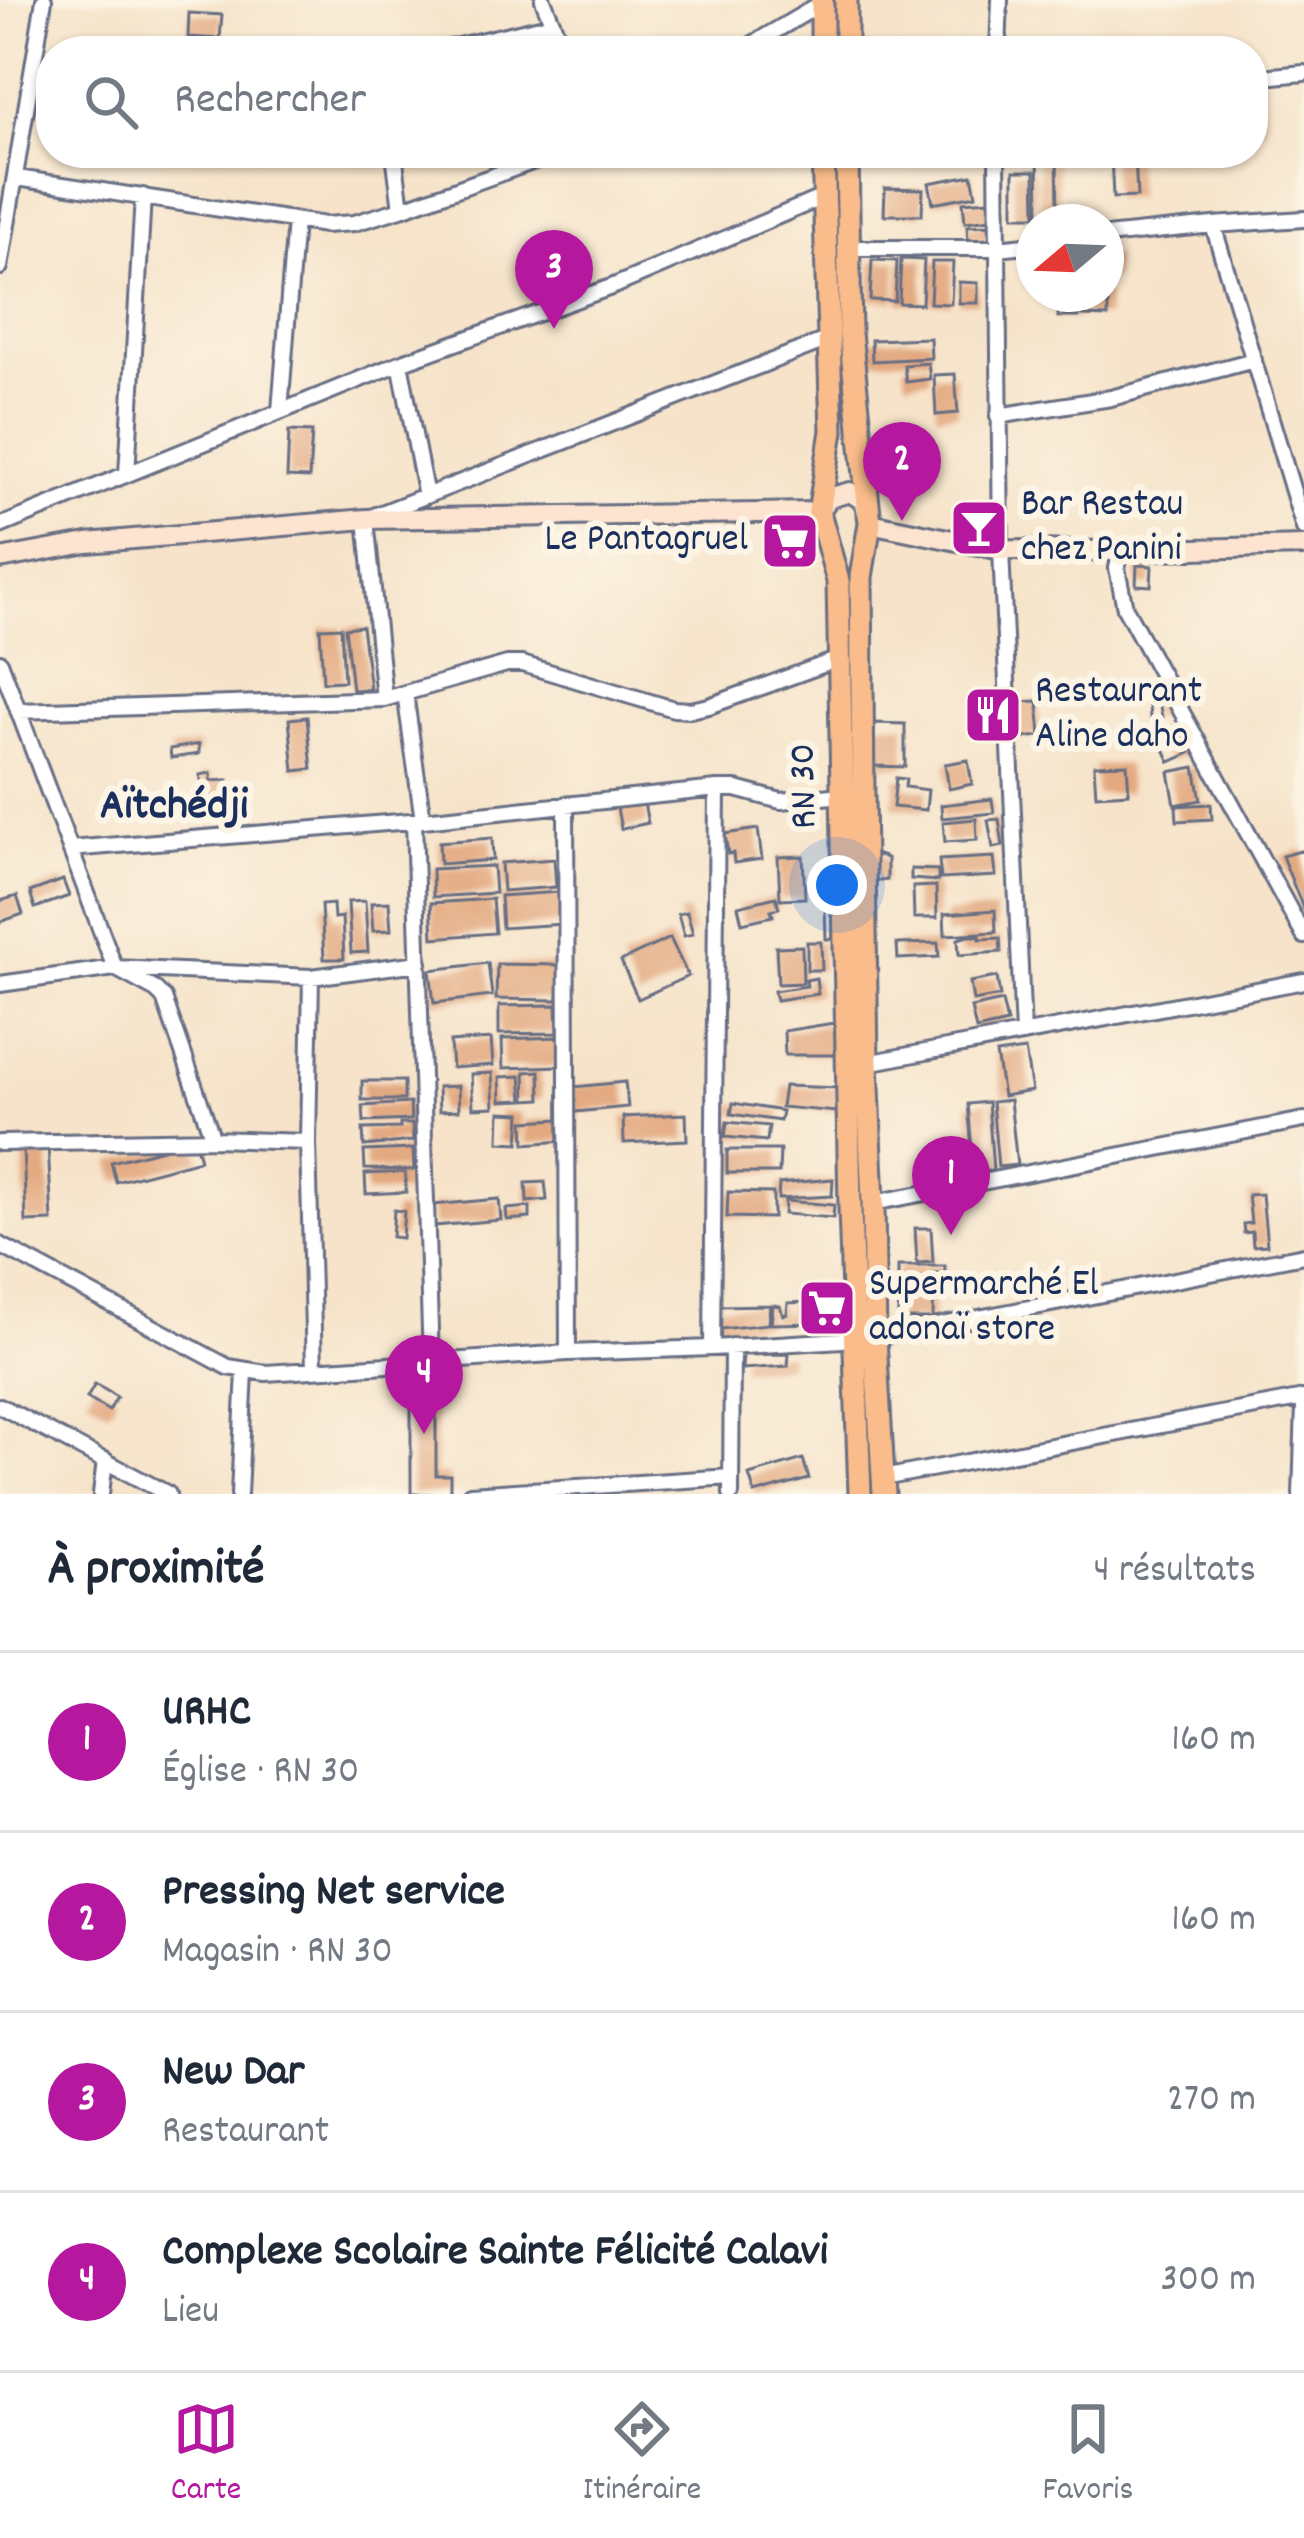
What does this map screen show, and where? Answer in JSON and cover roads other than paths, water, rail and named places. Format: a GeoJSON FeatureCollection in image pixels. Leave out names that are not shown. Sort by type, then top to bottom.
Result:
{"type":"FeatureCollection","features":[{"type":"Feature","properties":{"kind":"main road"},"geometry":{"type":"LineString","coordinates":[[846,0],[846,36]]}},
{"type":"Feature","properties":{"kind":"main road"},"geometry":{"type":"LineString","coordinates":[[822,2],[822,36]]}},
{"type":"Feature","properties":{"kind":"main road","name":"RN 30"},"geometry":{"type":"LineString","coordinates":[[823,168],[832,431],[818,512],[838,581],[864,1339],[883,1486]]}},
{"type":"Feature","properties":{"kind":"main road","name":"RN 30"},"geometry":{"type":"LineString","coordinates":[[847,168],[850,334],[870,523],[861,578],[873,1203],[860,1494]]}},
{"type":"Feature","properties":{"kind":"street"},"geometry":{"type":"LineString","coordinates":[[43,36],[44,0]]}},
{"type":"Feature","properties":{"kind":"street"},"geometry":{"type":"LineString","coordinates":[[543,0],[558,36]]}},
{"type":"Feature","properties":{"kind":"street"},"geometry":{"type":"LineString","coordinates":[[999,36],[1000,0]]}},
{"type":"Feature","properties":{"kind":"street"},"geometry":{"type":"LineString","coordinates":[[766,36],[822,2]]}},
{"type":"Feature","properties":{"kind":"street"},"geometry":{"type":"LineString","coordinates":[[501,36],[553,24]]}},
{"type":"Feature","properties":{"kind":"street"},"geometry":{"type":"LineString","coordinates":[[1268,77],[1303,76]]}},
{"type":"Feature","properties":{"kind":"street"},"geometry":{"type":"LineString","coordinates":[[0,267],[3,229],[36,85]]}},
{"type":"Feature","properties":{"kind":"street"},"geometry":{"type":"LineString","coordinates":[[396,168],[400,209]]}},
{"type":"Feature","properties":{"kind":"street"},"geometry":{"type":"LineString","coordinates":[[16,178],[325,226],[400,209],[515,168]]}},
{"type":"Feature","properties":{"kind":"street"},"geometry":{"type":"LineString","coordinates":[[997,168],[1001,550],[1023,1034]]}},
{"type":"Feature","properties":{"kind":"street"},"geometry":{"type":"LineString","coordinates":[[127,474],[143,196]]}},
{"type":"Feature","properties":{"kind":"street"},"geometry":{"type":"LineString","coordinates":[[0,526],[400,363],[614,286],[823,197]]}},
{"type":"Feature","properties":{"kind":"street"},"geometry":{"type":"LineString","coordinates":[[1124,234],[1304,219]]}},
{"type":"Feature","properties":{"kind":"street"},"geometry":{"type":"LineString","coordinates":[[280,411],[295,221]]}},
{"type":"Feature","properties":{"kind":"street"},"geometry":{"type":"LineString","coordinates":[[1213,225],[1304,528]]}},
{"type":"Feature","properties":{"kind":"street"},"geometry":{"type":"LineString","coordinates":[[847,248],[1016,246]]}},
{"type":"Feature","properties":{"kind":"street"},"geometry":{"type":"LineString","coordinates":[[366,519],[830,338]]}},
{"type":"Feature","properties":{"kind":"street"},"geometry":{"type":"LineString","coordinates":[[998,416],[1112,398],[1254,360]]}},
{"type":"Feature","properties":{"kind":"street"},"geometry":{"type":"LineString","coordinates":[[400,363],[426,496]]}},
{"type":"Feature","properties":{"kind":"street"},"geometry":{"type":"LineString","coordinates":[[0,559],[87,543],[366,519],[818,512],[829,498],[850,491],[864,501],[870,523],[1001,550],[1304,546]]}},
{"type":"Feature","properties":{"kind":"street"},"geometry":{"type":"LineString","coordinates":[[366,519],[384,699]]}},
{"type":"Feature","properties":{"kind":"street"},"geometry":{"type":"LineString","coordinates":[[1121,551],[1118,568],[1125,608],[1304,936]]}},
{"type":"Feature","properties":{"kind":"street"},"geometry":{"type":"LineString","coordinates":[[18,711],[384,699],[487,668],[522,664],[690,710],[839,659]]}},
{"type":"Feature","properties":{"kind":"street"},"geometry":{"type":"LineString","coordinates":[[0,662],[115,968],[164,998],[213,1139]]}},
{"type":"Feature","properties":{"kind":"street"},"geometry":{"type":"LineString","coordinates":[[405,693],[418,820],[431,1362]]}},
{"type":"Feature","properties":{"kind":"street"},"geometry":{"type":"LineString","coordinates":[[70,849],[717,789],[781,800],[842,795]]}},
{"type":"Feature","properties":{"kind":"street"},"geometry":{"type":"LineString","coordinates":[[712,1348],[717,789]]}},
{"type":"Feature","properties":{"kind":"street"},"geometry":{"type":"LineString","coordinates":[[566,805],[568,1353]]}},
{"type":"Feature","properties":{"kind":"street"},"geometry":{"type":"LineString","coordinates":[[0,984],[115,968],[311,977],[419,963]]}},
{"type":"Feature","properties":{"kind":"street"},"geometry":{"type":"LineString","coordinates":[[311,977],[308,1142],[314,1369]]}},
{"type":"Feature","properties":{"kind":"street"},"geometry":{"type":"LineString","coordinates":[[867,1063],[1304,981]]}},
{"type":"Feature","properties":{"kind":"street"},"geometry":{"type":"LineString","coordinates":[[873,1203],[1304,1120]]}},
{"type":"Feature","properties":{"kind":"street"},"geometry":{"type":"LineString","coordinates":[[0,1143],[308,1142]]}},
{"type":"Feature","properties":{"kind":"street"},"geometry":{"type":"LineString","coordinates":[[0,1245],[229,1367],[266,1372],[864,1339],[1304,1255]]}},
{"type":"Feature","properties":{"kind":"street"},"geometry":{"type":"LineString","coordinates":[[730,1494],[732,1346]]}},
{"type":"Feature","properties":{"kind":"street"},"geometry":{"type":"LineString","coordinates":[[239,1494],[245,1371]]}},
{"type":"Feature","properties":{"kind":"street"},"geometry":{"type":"LineString","coordinates":[[883,1486],[1304,1402],[1301,1494]]}},
{"type":"Feature","properties":{"kind":"street"},"geometry":{"type":"LineString","coordinates":[[0,1406],[168,1494]]}},
{"type":"Feature","properties":{"kind":"street"},"geometry":{"type":"LineString","coordinates":[[101,1494],[105,1460]]}},
{"type":"Feature","properties":{"kind":"street"},"geometry":{"type":"LineString","coordinates":[[470,1494],[731,1477]]}},
{"type":"Feature","properties":{"kind":"place","name":"New Dar"},"geometry":{"type":"Point","coordinates":[554,329]}},
{"type":"Feature","properties":{"kind":"place","name":"Pressing Net service"},"geometry":{"type":"Point","coordinates":[902,521]}},
{"type":"Feature","properties":{"kind":"place","name":"Bar Restau chez Panini"},"geometry":{"type":"Point","coordinates":[979,528]}},
{"type":"Feature","properties":{"kind":"place","name":"Le Pantagruel"},"geometry":{"type":"Point","coordinates":[790,541]}},
{"type":"Feature","properties":{"kind":"place","name":"Restaurant Aline daho"},"geometry":{"type":"Point","coordinates":[993,715]}},
{"type":"Feature","properties":{"kind":"place","name":"URHC"},"geometry":{"type":"Point","coordinates":[951,1235]}},
{"type":"Feature","properties":{"kind":"place","name":"Supermarché El adonaï store"},"geometry":{"type":"Point","coordinates":[827,1308]}},
{"type":"Feature","properties":{"kind":"place","name":"Complexe Scolaire Sainte Félicité Calavi"},"geometry":{"type":"Point","coordinates":[424,1434]}},
{"type":"Feature","properties":{"kind":"district","name":"Aïtchédji"},"geometry":{"type":"Point","coordinates":[174,808]}}]}
